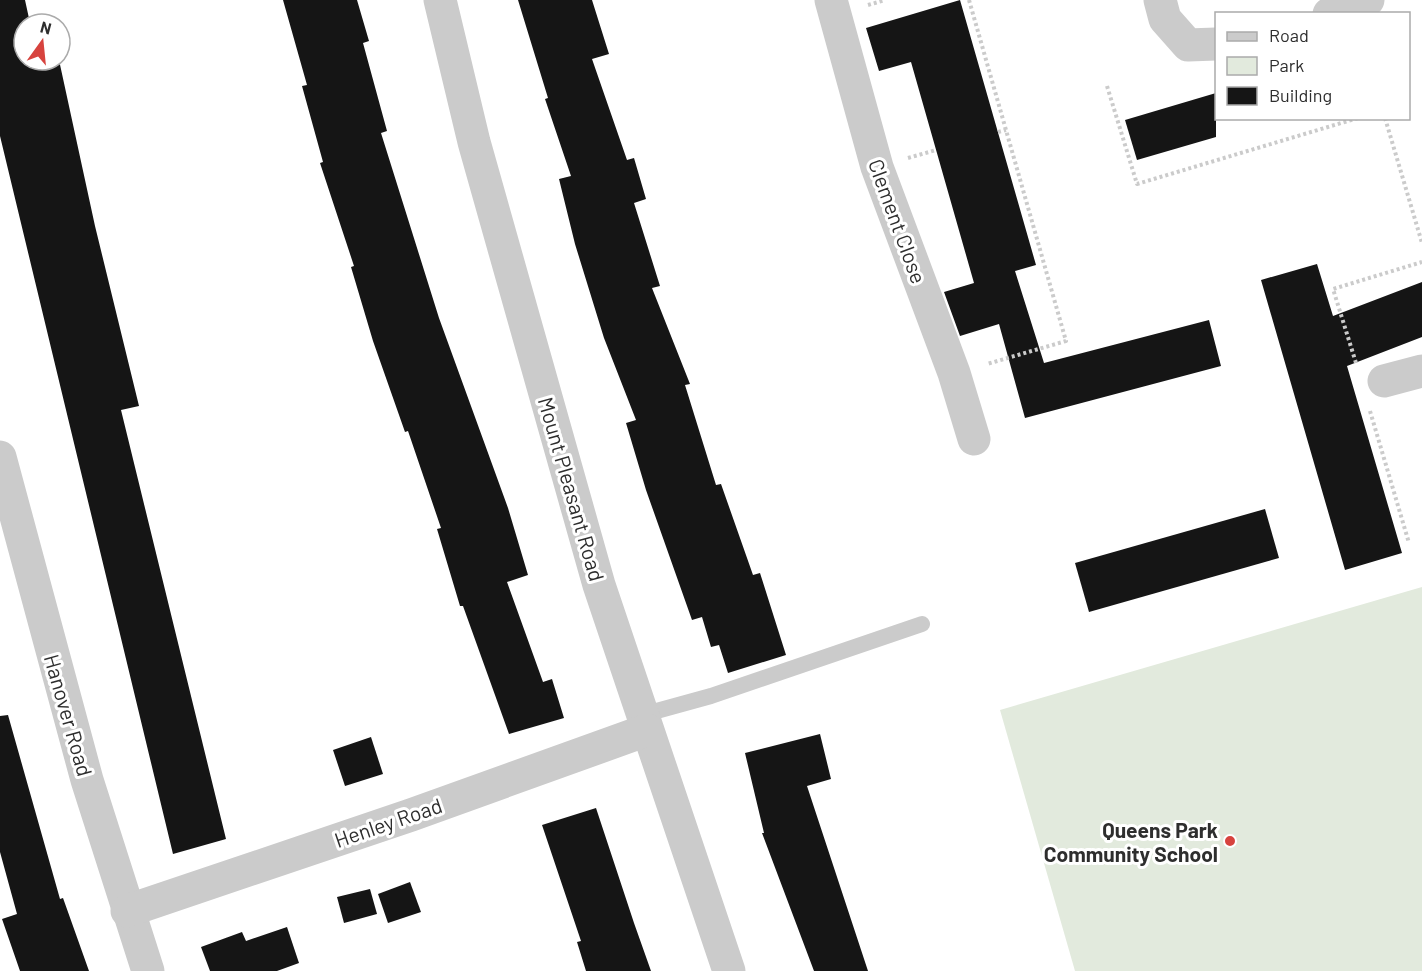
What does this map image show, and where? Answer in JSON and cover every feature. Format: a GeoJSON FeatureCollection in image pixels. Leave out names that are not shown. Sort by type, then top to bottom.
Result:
{"type":"FeatureCollection","features":[{"type":"Feature","properties":{"kind":"street","name":"Mount Pleasant Road"},"geometry":{"type":"LineString","coordinates":[[440,0],[474,142],[599,585],[729,971]]}},
{"type":"Feature","properties":{"kind":"street","name":"Clement Close"},"geometry":{"type":"LineString","coordinates":[[831,0],[877,166],[954,373],[974,439]]}},
{"type":"Feature","properties":{"kind":"street"},"geometry":{"type":"LineString","coordinates":[[1160,0],[1166,19],[1188,45],[1215,44]]}},
{"type":"Feature","properties":{"kind":"street"},"geometry":{"type":"LineString","coordinates":[[1335,12],[1368,0]]}},
{"type":"Feature","properties":{"kind":"street"},"geometry":{"type":"LineString","coordinates":[[1384,381],[1422,371]]}},
{"type":"Feature","properties":{"kind":"street","name":"Hanover Road"},"geometry":{"type":"LineString","coordinates":[[0,457],[87,780],[148,971]]}},
{"type":"Feature","properties":{"kind":"street","name":"Henley Road"},"geometry":{"type":"LineString","coordinates":[[127,911],[411,815],[645,722]]}},
{"type":"Feature","properties":{"kind":"lane"},"geometry":{"type":"LineString","coordinates":[[645,722],[711,696],[922,624]]}},
{"type":"Feature","properties":{"kind":"path"},"geometry":{"type":"LineString","coordinates":[[954,373],[1066,341],[969,0]]}},
{"type":"Feature","properties":{"kind":"path"},"geometry":{"type":"LineString","coordinates":[[1107,86],[1137,184],[1351,120]]}},
{"type":"Feature","properties":{"kind":"path"},"geometry":{"type":"LineString","coordinates":[[1386,120],[1422,243]]}},
{"type":"Feature","properties":{"kind":"path"},"geometry":{"type":"LineString","coordinates":[[998,132],[1006,130]]}},
{"type":"Feature","properties":{"kind":"green space","name":"Queens Park Community School"},"geometry":{"type":"Polygon","coordinates":[[[1422,587],[1422,971],[1075,971],[1000,710],[1422,587]]]}},
{"type":"Feature","properties":{"kind":"building"},"geometry":{"type":"Polygon","coordinates":[[[0,0],[25,0],[28,12],[12,12],[12,72],[62,72],[95,226],[139,406],[121,410],[226,839],[173,854],[0,136],[0,0]]]}},
{"type":"Feature","properties":{"kind":"building"},"geometry":{"type":"Polygon","coordinates":[[[283,0],[357,0],[369,41],[363,43],[387,131],[381,133],[439,318],[508,508],[528,575],[507,582],[543,682],[552,679],[564,718],[509,734],[463,606],[460,606],[437,529],[441,528],[408,431],[405,432],[373,341],[351,267],[354,266],[320,163],[323,162],[302,86],[307,85],[283,0]]]}},
{"type":"Feature","properties":{"kind":"building"},"geometry":{"type":"Polygon","coordinates":[[[518,0],[592,0],[609,54],[592,59],[627,160],[634,158],[646,199],[634,203],[660,286],[652,288],[690,384],[685,385],[716,485],[721,484],[753,575],[760,573],[786,655],[728,673],[719,645],[711,647],[702,617],[692,620],[646,490],[626,423],[636,420],[604,338],[575,244],[559,179],[571,176],[545,99],[548,98],[518,0]]]}},
{"type":"Feature","properties":{"kind":"building"},"geometry":{"type":"Polygon","coordinates":[[[960,0],[1036,265],[1015,271],[1044,363],[1209,320],[1221,366],[1025,418],[999,324],[960,336],[944,292],[974,283],[911,62],[879,71],[866,28],[960,0]]]}},
{"type":"Feature","properties":{"kind":"building"},"geometry":{"type":"Polygon","coordinates":[[[1215,93],[1216,137],[1137,160],[1125,120],[1215,93]]]}},
{"type":"Feature","properties":{"kind":"building"},"geometry":{"type":"Polygon","coordinates":[[[1317,264],[1333,316],[1422,282],[1422,337],[1347,366],[1402,553],[1345,570],[1261,280],[1317,264]]]}},
{"type":"Feature","properties":{"kind":"building"},"geometry":{"type":"Polygon","coordinates":[[[1265,509],[1279,558],[1089,612],[1075,563],[1265,509]]]}},
{"type":"Feature","properties":{"kind":"building"},"geometry":{"type":"Polygon","coordinates":[[[8,715],[60,899],[63,898],[89,971],[20,971],[2,919],[17,914],[0,852],[0,716],[8,715]]]}},
{"type":"Feature","properties":{"kind":"building"},"geometry":{"type":"Polygon","coordinates":[[[820,734],[831,779],[807,786],[868,971],[814,971],[762,833],[764,833],[745,753],[820,734]]]}},
{"type":"Feature","properties":{"kind":"building"},"geometry":{"type":"Polygon","coordinates":[[[371,737],[383,774],[345,786],[333,750],[371,737]]]}},
{"type":"Feature","properties":{"kind":"building"},"geometry":{"type":"Polygon","coordinates":[[[596,808],[651,971],[586,971],[577,942],[581,941],[542,825],[596,808]]]}},
{"type":"Feature","properties":{"kind":"building"},"geometry":{"type":"Polygon","coordinates":[[[410,882],[421,912],[388,923],[378,894],[410,882]]]}},
{"type":"Feature","properties":{"kind":"building"},"geometry":{"type":"Polygon","coordinates":[[[370,889],[377,914],[344,923],[337,897],[370,889]]]}},
{"type":"Feature","properties":{"kind":"building"},"geometry":{"type":"Polygon","coordinates":[[[287,927],[299,963],[277,971],[210,971],[201,947],[242,932],[246,941],[287,927]]]}},
{"type":"Feature","properties":{"kind":"place","name":"Queens Park Community School"},"geometry":{"type":"Point","coordinates":[1230,841]}}]}
